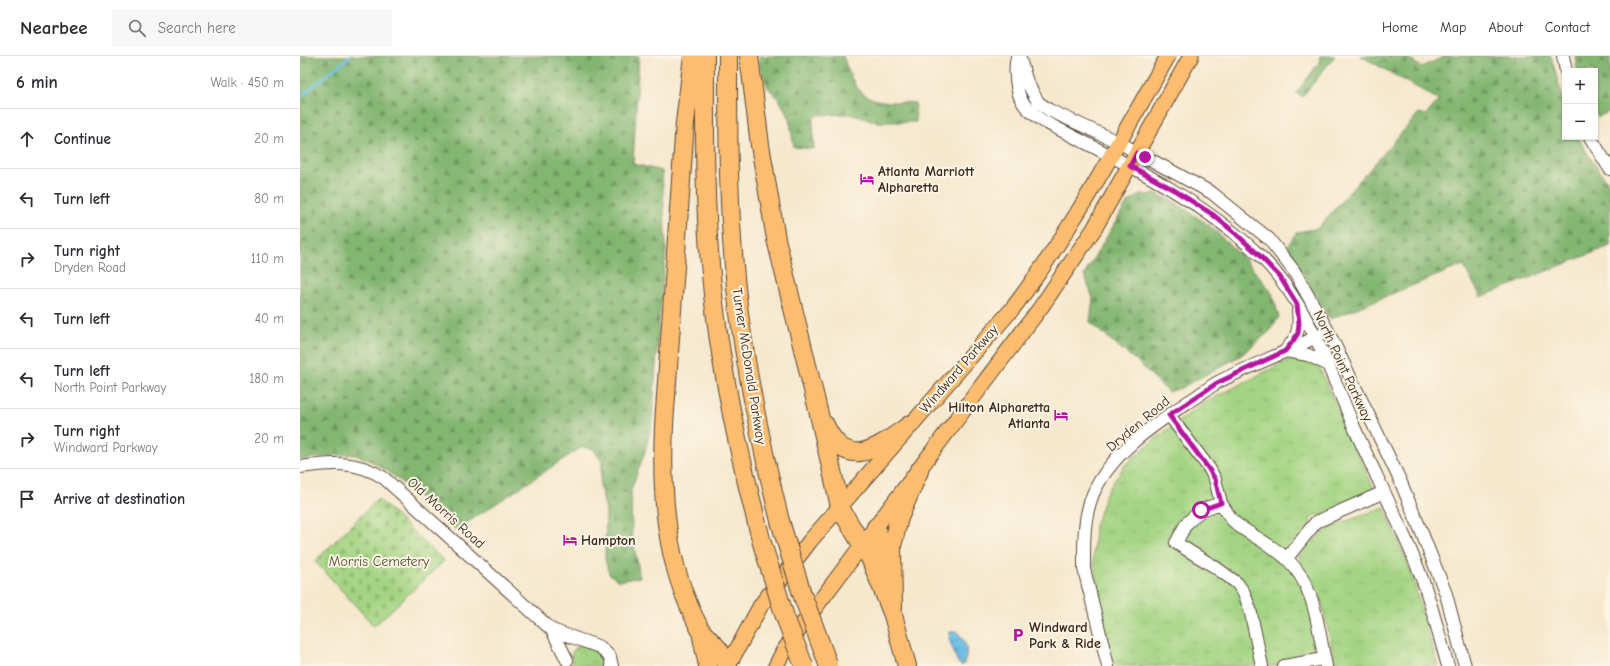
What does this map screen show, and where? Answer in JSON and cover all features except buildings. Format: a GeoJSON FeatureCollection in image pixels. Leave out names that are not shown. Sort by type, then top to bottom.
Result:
{"type":"FeatureCollection","features":[{"type":"Feature","properties":{"kind":"highway"},"geometry":{"type":"LineString","coordinates":[[693,56],[684,130],[663,462],[664,505],[671,550],[684,594],[701,629],[719,651],[728,666]]}},
{"type":"Feature","properties":{"kind":"highway","name":"Turner McDonald Parkway"},"geometry":{"type":"LineString","coordinates":[[705,56],[706,208],[717,327],[732,418],[745,480],[762,543],[785,617],[804,666]]}},
{"type":"Feature","properties":{"kind":"highway","name":"Turner McDonald Parkway"},"geometry":{"type":"LineString","coordinates":[[728,56],[729,188],[739,312],[752,403],[780,521],[804,601],[829,665]]}},
{"type":"Feature","properties":{"kind":"highway"},"geometry":{"type":"LineString","coordinates":[[749,56],[760,145],[770,208],[784,274],[818,410],[840,508],[870,558],[893,615],[908,666]]}},
{"type":"Feature","properties":{"kind":"highway"},"geometry":{"type":"LineString","coordinates":[[818,410],[829,434],[838,444],[850,452],[862,453],[877,448],[912,424]]}},
{"type":"Feature","properties":{"kind":"highway"},"geometry":{"type":"LineString","coordinates":[[893,615],[894,585],[891,566],[892,546],[899,518],[919,471]]}},
{"type":"Feature","properties":{"kind":"highway"},"geometry":{"type":"LineString","coordinates":[[876,527],[883,565],[881,587]]}},
{"type":"Feature","properties":{"kind":"highway"},"geometry":{"type":"LineString","coordinates":[[701,629],[708,666]]}},
{"type":"Feature","properties":{"kind":"main road","name":"Windward Parkway"},"geometry":{"type":"LineString","coordinates":[[728,666],[761,605],[810,541],[1013,308],[1038,276],[1168,56]]}},
{"type":"Feature","properties":{"kind":"main road","name":"Windward Parkway"},"geometry":{"type":"LineString","coordinates":[[776,666],[805,621],[863,546],[1041,307],[1094,229],[1191,56]]}},
{"type":"Feature","properties":{"kind":"street","name":"North Point Parkway"},"geometry":{"type":"LineString","coordinates":[[1018,56],[1027,82],[1038,102],[1049,110],[1118,142],[1212,193],[1269,239],[1294,271],[1328,331],[1399,478],[1446,594],[1465,666]]}},
{"type":"Feature","properties":{"kind":"street","name":"North Point Parkway"},"geometry":{"type":"LineString","coordinates":[[1018,56],[1016,62],[1016,74],[1019,91],[1021,100],[1029,110],[1043,121],[1174,190],[1212,214],[1259,255],[1280,277],[1297,304],[1315,338],[1424,584],[1448,666]]}},
{"type":"Feature","properties":{"kind":"street"},"geometry":{"type":"LineString","coordinates":[[1563,56],[1565,68]]}},
{"type":"Feature","properties":{"kind":"street"},"geometry":{"type":"LineString","coordinates":[[1592,140],[1610,169]]}},
{"type":"Feature","properties":{"kind":"street"},"geometry":{"type":"LineString","coordinates":[[1297,304],[1299,323],[1298,333],[1285,351],[1308,355],[1327,364]]}},
{"type":"Feature","properties":{"kind":"street","name":"Dryden Road"},"geometry":{"type":"LineString","coordinates":[[1108,666],[1084,569],[1084,536],[1086,515],[1093,494],[1107,471],[1119,456],[1169,415],[1217,383],[1328,331]]}},
{"type":"Feature","properties":{"kind":"street"},"geometry":{"type":"LineString","coordinates":[[1169,415],[1215,479],[1221,503],[1232,520],[1287,558],[1299,573],[1314,605],[1325,662],[1284,666]]}},
{"type":"Feature","properties":{"kind":"street","name":"Old Morris Road"},"geometry":{"type":"LineString","coordinates":[[300,467],[347,464],[363,467],[379,474],[394,485],[552,630],[568,663]]}},
{"type":"Feature","properties":{"kind":"street"},"geometry":{"type":"LineString","coordinates":[[1287,558],[1316,522],[1384,492]]}},
{"type":"Feature","properties":{"kind":"street"},"geometry":{"type":"LineString","coordinates":[[1221,503],[1201,510],[1186,524],[1176,543],[1215,567],[1237,583],[1244,593],[1250,609],[1262,666]]}},
{"type":"Feature","properties":{"kind":"street","name":"Old Morris Road"},"geometry":{"type":"LineString","coordinates":[[552,630],[581,641],[594,644],[605,651],[610,657],[612,666]]}},
{"type":"Feature","properties":{"kind":"street","name":"Old Morris Road"},"geometry":{"type":"LineString","coordinates":[[568,663],[572,647],[581,641]]}},
{"type":"Feature","properties":{"kind":"green space"},"geometry":{"type":"Polygon","coordinates":[[[300,56],[639,56],[633,164],[662,171],[666,251],[659,320],[652,425],[644,454],[631,490],[632,535],[640,577],[619,581],[609,574],[605,559],[606,511],[600,486],[602,461],[593,449],[582,447],[456,530],[408,487],[367,459],[355,455],[336,455],[300,460],[300,56]]]}},
{"type":"Feature","properties":{"kind":"green space"},"geometry":{"type":"Polygon","coordinates":[[[759,56],[843,56],[854,83],[860,91],[876,100],[915,103],[916,122],[878,122],[850,114],[817,115],[813,120],[814,149],[794,147],[789,117],[779,99],[768,88],[760,67],[759,56]]]}},
{"type":"Feature","properties":{"kind":"green space"},"geometry":{"type":"Polygon","coordinates":[[[1320,56],[1335,56],[1302,97],[1296,93],[1319,63],[1320,56]]]}},
{"type":"Feature","properties":{"kind":"green space"},"geometry":{"type":"Polygon","coordinates":[[[1361,56],[1405,56],[1421,67],[1446,56],[1551,56],[1562,95],[1562,140],[1580,140],[1589,156],[1610,185],[1610,246],[1481,297],[1463,265],[1330,319],[1286,248],[1297,232],[1318,228],[1419,113],[1426,115],[1439,100],[1361,56]]]}},
{"type":"Feature","properties":{"kind":"green space"},"geometry":{"type":"Polygon","coordinates":[[[1575,56],[1610,56],[1610,111],[1598,117],[1598,68],[1577,68],[1575,56]]]}},
{"type":"Feature","properties":{"kind":"green space"},"geometry":{"type":"Polygon","coordinates":[[[1157,194],[1175,202],[1210,226],[1246,260],[1272,293],[1279,317],[1269,332],[1240,356],[1181,388],[1168,392],[1138,362],[1090,322],[1093,298],[1084,275],[1127,203],[1140,195],[1157,194]]]}},
{"type":"Feature","properties":{"kind":"green space"},"geometry":{"type":"Polygon","coordinates":[[[1298,356],[1311,361],[1320,369],[1374,489],[1366,496],[1320,517],[1315,514],[1310,520],[1311,525],[1289,550],[1299,580],[1310,604],[1323,666],[1114,666],[1097,587],[1093,558],[1095,526],[1106,493],[1125,465],[1154,440],[1202,404],[1298,356]]]}},
{"type":"Feature","properties":{"kind":"green space","name":"Morris Cemetery"},"geometry":{"type":"Polygon","coordinates":[[[378,499],[444,561],[374,626],[315,561],[378,499]]]}},
{"type":"Feature","properties":{"kind":"green space"},"geometry":{"type":"Polygon","coordinates":[[[1384,507],[1410,569],[1438,666],[1336,666],[1320,595],[1300,564],[1299,556],[1316,538],[1334,526],[1384,507]]]}},
{"type":"Feature","properties":{"kind":"green space"},"geometry":{"type":"Polygon","coordinates":[[[582,645],[604,655],[608,666],[573,666],[571,654],[576,648],[582,645]]]}},
{"type":"Feature","properties":{"kind":"water"},"geometry":{"type":"Polygon","coordinates":[[[955,631],[962,638],[966,647],[966,657],[962,666],[958,663],[949,639],[950,632],[955,631]]]}},
{"type":"Feature","properties":{"kind":"waterway"},"geometry":{"type":"LineString","coordinates":[[300,97],[350,56]]}},
{"type":"Feature","properties":{"kind":"place","name":"Atlanta Marriott Alpharetta"},"geometry":{"type":"Point","coordinates":[867,179]}},
{"type":"Feature","properties":{"kind":"place","name":"Hilton Alpharetta Atlanta"},"geometry":{"type":"Point","coordinates":[1061,415]}},
{"type":"Feature","properties":{"kind":"place","name":"Hampton"},"geometry":{"type":"Point","coordinates":[570,540]}},
{"type":"Feature","properties":{"kind":"place","name":"Windward Park & Ride"},"geometry":{"type":"Point","coordinates":[1018,635]}},
{"type":"Feature","properties":{"kind":"route"},"geometry":{"type":"LineString","coordinates":[[1145,157],[1137,153],[1130,166],[1174,190],[1212,214],[1234,232],[1280,277],[1297,304],[1299,323],[1298,333],[1285,351],[1217,383],[1169,415],[1215,479],[1221,503],[1201,510]]}}]}
